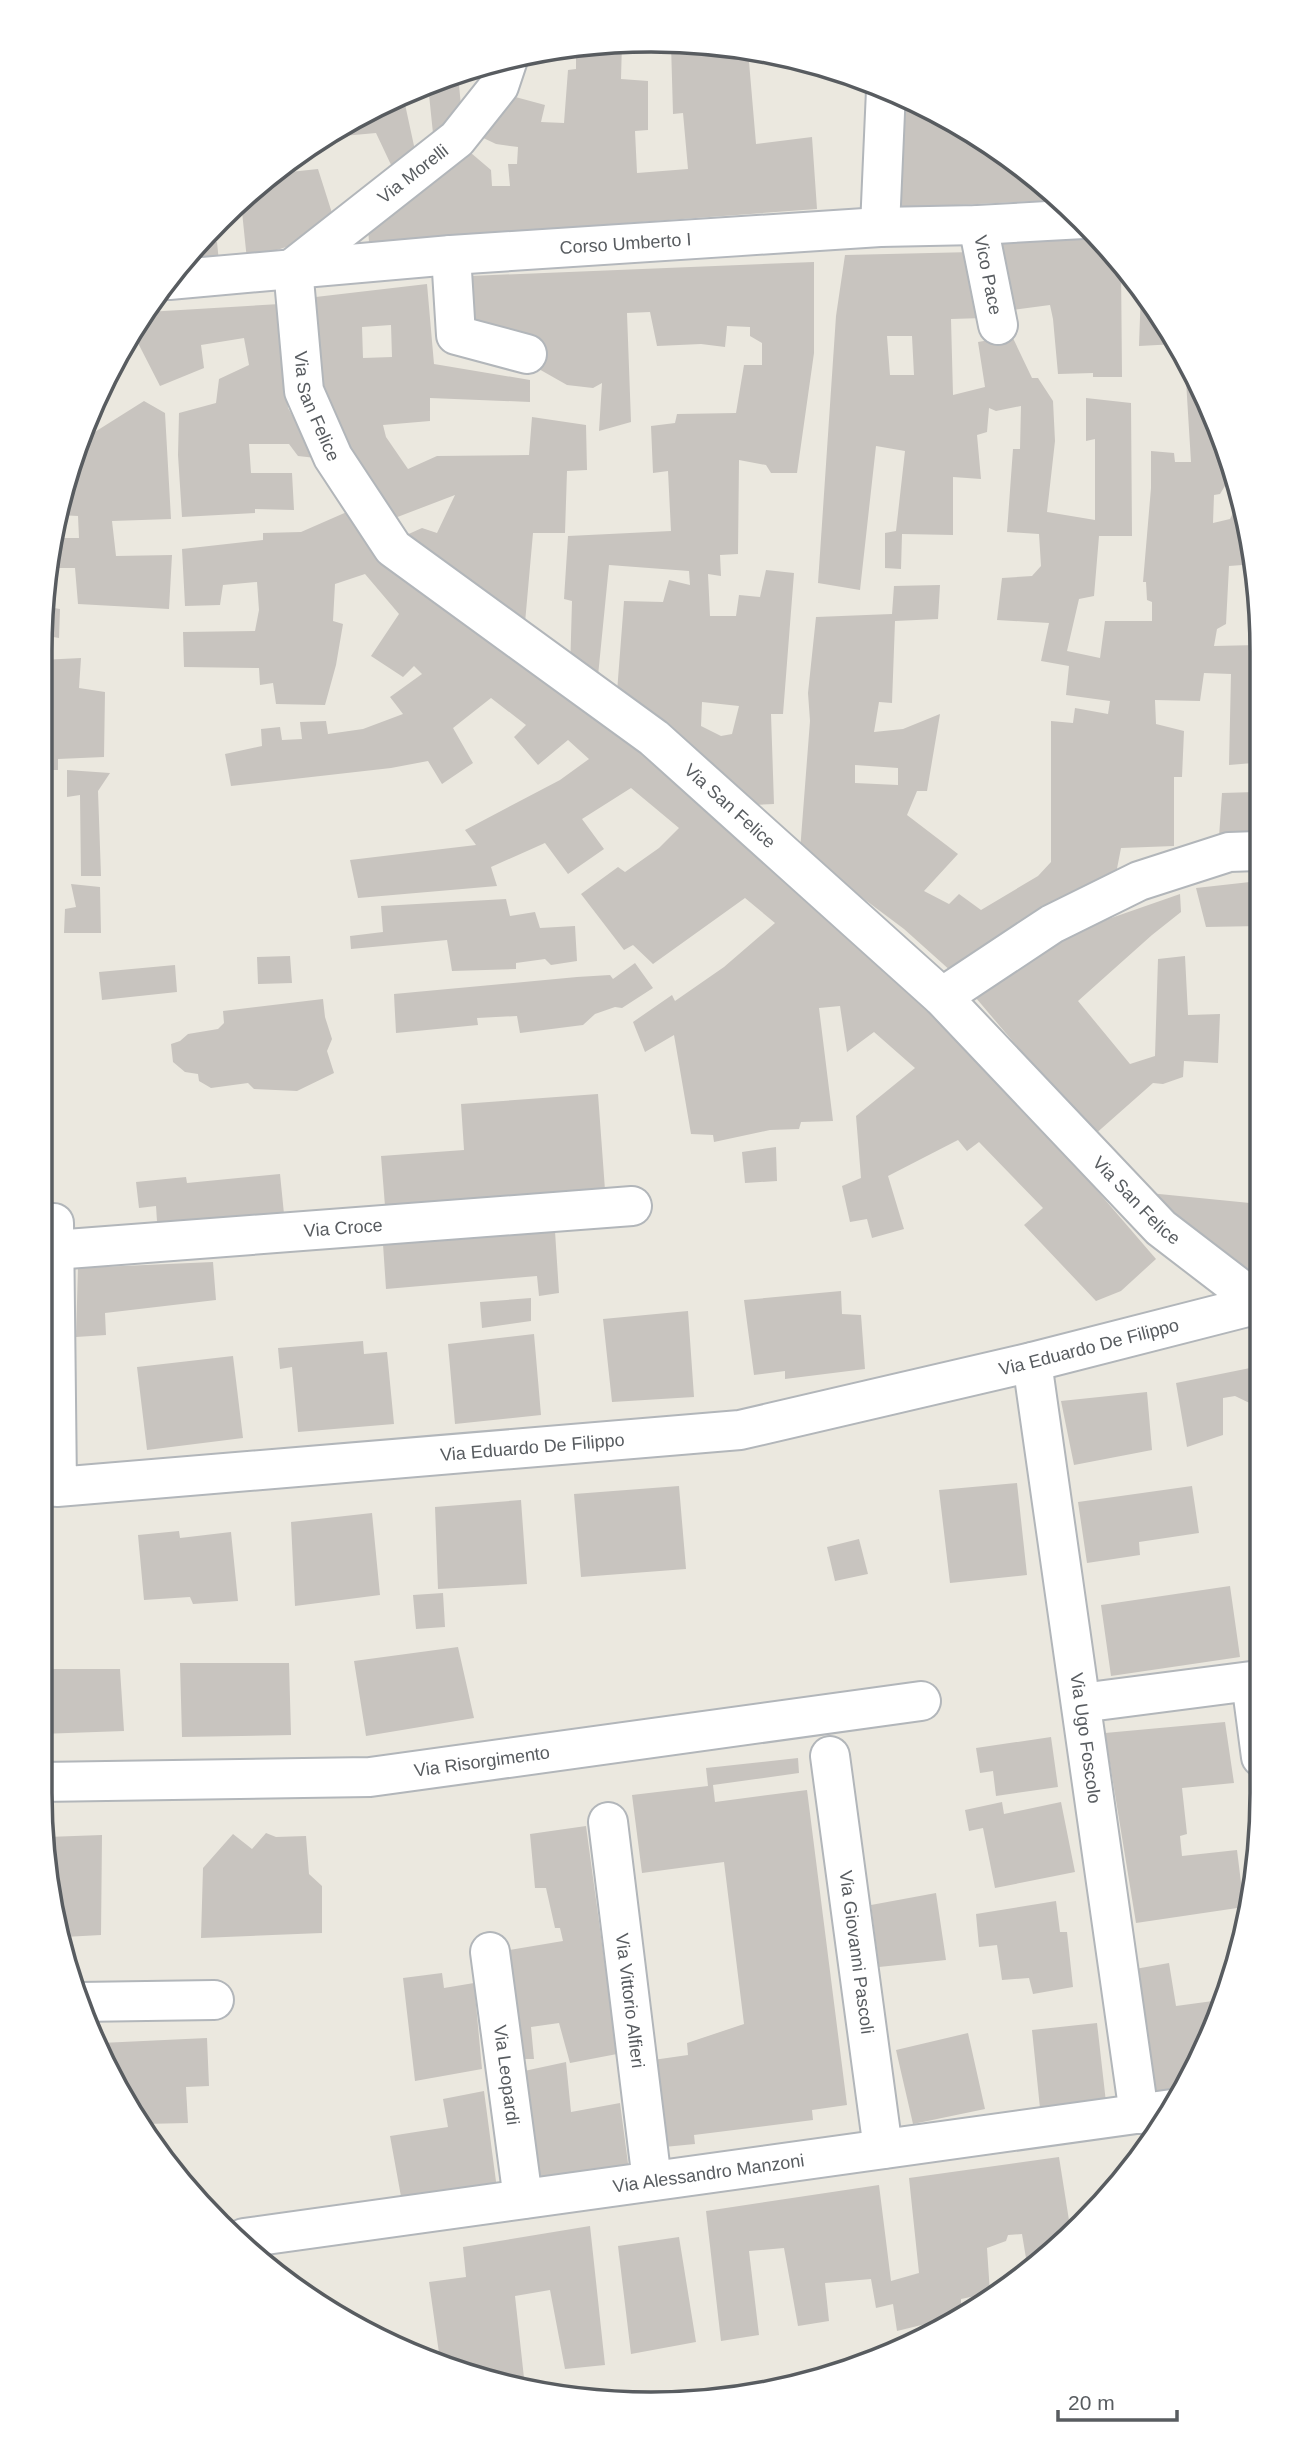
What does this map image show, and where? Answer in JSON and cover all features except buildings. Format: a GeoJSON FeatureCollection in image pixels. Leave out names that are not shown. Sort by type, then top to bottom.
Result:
{"type":"FeatureCollection","features":[{"type":"Feature","properties":{"kind":"street","name":"Via Morelli"},"geometry":{"type":"LineString","coordinates":[[293,268],[457,139],[499,86],[504,71]]}},
{"type":"Feature","properties":{"kind":"street"},"geometry":{"type":"LineString","coordinates":[[880,227],[886,100]]}},
{"type":"Feature","properties":{"kind":"street","name":"Corso Umberto I"},"geometry":{"type":"LineString","coordinates":[[183,279],[451,256],[880,227],[1066,220]]}},
{"type":"Feature","properties":{"kind":"street","name":"Vico Pace"},"geometry":{"type":"LineString","coordinates":[[978,225],[998,324]]}},
{"type":"Feature","properties":{"kind":"street"},"geometry":{"type":"LineString","coordinates":[[451,256],[456,335],[527,354]]}},
{"type":"Feature","properties":{"kind":"street","name":"Via San Felice"},"geometry":{"type":"LineString","coordinates":[[293,268],[304,391],[333,457],[393,548],[654,738],[942,997],[1161,1228],[1250,1296]]}},
{"type":"Feature","properties":{"kind":"street"},"geometry":{"type":"LineString","coordinates":[[942,997],[1052,924],[1139,881],[1229,852],[1250,851]]}},
{"type":"Feature","properties":{"kind":"street","name":"Via Croce"},"geometry":{"type":"LineString","coordinates":[[52,1232],[632,1206]]}},
{"type":"Feature","properties":{"kind":"street","name":"Via Eduardo De Filippo"},"geometry":{"type":"LineString","coordinates":[[52,1305],[57,1487],[740,1430],[1032,1362],[1250,1307]]}},
{"type":"Feature","properties":{"kind":"street","name":"Via Ugo Foscolo"},"geometry":{"type":"LineString","coordinates":[[1032,1362],[1081,1703],[1156,2112]]}},
{"type":"Feature","properties":{"kind":"street"},"geometry":{"type":"LineString","coordinates":[[1081,1703],[1250,1681]]}},
{"type":"Feature","properties":{"kind":"street","name":"Via Risorgimento"},"geometry":{"type":"LineString","coordinates":[[52,1782],[370,1777],[921,1700]]}},
{"type":"Feature","properties":{"kind":"street","name":"Via Giovanni Pascoli"},"geometry":{"type":"LineString","coordinates":[[830,1756],[883,2149]]}},
{"type":"Feature","properties":{"kind":"street","name":"Via Vittorio Alfieri"},"geometry":{"type":"LineString","coordinates":[[608,1822],[652,2181]]}},
{"type":"Feature","properties":{"kind":"street","name":"Via Leopardi"},"geometry":{"type":"LineString","coordinates":[[490,1952],[523,2199]]}},
{"type":"Feature","properties":{"kind":"street"},"geometry":{"type":"LineString","coordinates":[[90,2002],[215,2000]]}},
{"type":"Feature","properties":{"kind":"street","name":"Via Alessandro Manzoni"},"geometry":{"type":"LineString","coordinates":[[250,2237],[1156,2112]]}}]}
